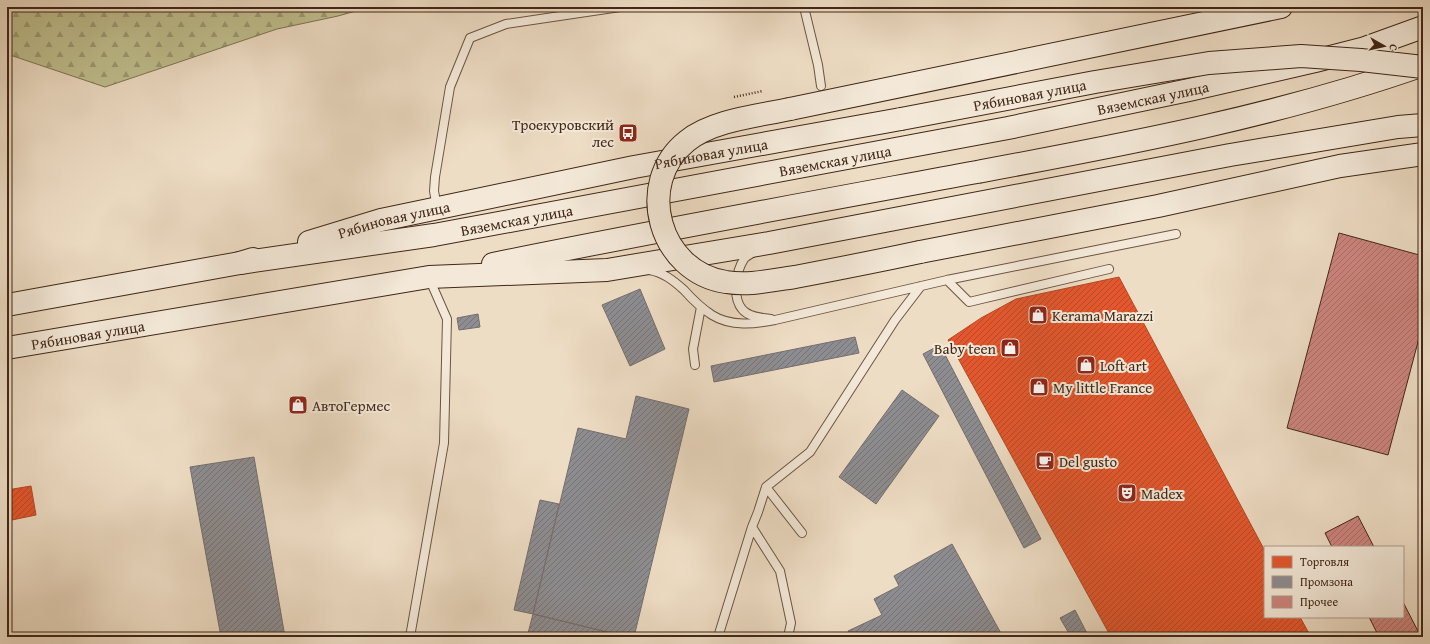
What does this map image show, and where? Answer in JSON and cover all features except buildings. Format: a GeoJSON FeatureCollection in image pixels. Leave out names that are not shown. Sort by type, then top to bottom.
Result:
{"type":"FeatureCollection","features":[{"type":"Feature","properties":{"kind":"main road"},"geometry":{"type":"LineString","coordinates":[[1281,7],[724,123],[711,127],[698,133],[687,141],[677,151],[663,175],[659,196],[659,217],[663,231],[669,244],[678,255],[699,273],[712,279],[726,282],[754,283],[815,273],[1158,206],[1340,166],[1423,154]]}},
{"type":"Feature","properties":{"kind":"main road","name":"Вяземская улица"},"geometry":{"type":"LineString","coordinates":[[240,262],[434,235],[1008,128],[1190,90],[1315,61],[1362,48],[1423,27]]}},
{"type":"Feature","properties":{"kind":"main road","name":"Рябиновая улица"},"geometry":{"type":"LineString","coordinates":[[7,305],[240,262],[381,220],[634,167],[1209,63],[1301,56],[1423,66]]}},
{"type":"Feature","properties":{"kind":"main road"},"geometry":{"type":"LineString","coordinates":[[429,277],[586,245],[1080,152],[1215,125],[1339,92],[1423,66]]}},
{"type":"Feature","properties":{"kind":"main road","name":"Рябиновая улица"},"geometry":{"type":"LineString","coordinates":[[7,348],[429,277],[607,270],[768,243],[1230,155],[1398,127],[1423,125]]}},
{"type":"Feature","properties":{"kind":"lane"},"geometry":{"type":"LineString","coordinates":[[437,208],[434,191],[434,177],[450,87],[470,38],[506,24],[620,7]]}},
{"type":"Feature","properties":{"kind":"lane"},"geometry":{"type":"LineString","coordinates":[[804,7],[818,65],[821,86]]}},
{"type":"Feature","properties":{"kind":"lane"},"geometry":{"type":"LineString","coordinates":[[607,270],[641,268],[658,271],[676,284],[712,316],[736,323],[754,324],[947,280],[1176,234]]}},
{"type":"Feature","properties":{"kind":"lane"},"geometry":{"type":"LineString","coordinates":[[768,243],[745,258],[737,273],[736,286],[738,301],[742,310],[750,315],[775,320]]}},
{"type":"Feature","properties":{"kind":"lane"},"geometry":{"type":"LineString","coordinates":[[947,280],[969,302],[1110,269]]}},
{"type":"Feature","properties":{"kind":"lane"},"geometry":{"type":"LineString","coordinates":[[410,637],[444,443],[447,319],[429,277]]}},
{"type":"Feature","properties":{"kind":"lane"},"geometry":{"type":"LineString","coordinates":[[718,637],[766,487],[810,452],[895,320],[921,286]]}},
{"type":"Feature","properties":{"kind":"lane"},"geometry":{"type":"LineString","coordinates":[[695,365],[693,349],[701,307]]}},
{"type":"Feature","properties":{"kind":"lane"},"geometry":{"type":"LineString","coordinates":[[766,487],[802,533]]}},
{"type":"Feature","properties":{"kind":"lane"},"geometry":{"type":"LineString","coordinates":[[752,527],[780,571],[791,623],[788,637]]}},
{"type":"Feature","properties":{"kind":"path"},"geometry":{"type":"LineString","coordinates":[[734,97],[763,91]]}},
{"type":"Feature","properties":{"kind":"green space"},"geometry":{"type":"Polygon","coordinates":[[[7,7],[370,7],[338,16],[277,29],[105,87],[7,54],[7,7]]]}},
{"type":"Feature","properties":{"kind":"place","name":"Троекуровский лес"},"geometry":{"type":"Point","coordinates":[628,133]}},
{"type":"Feature","properties":{"kind":"place","name":"Kerama Marazzi"},"geometry":{"type":"Point","coordinates":[1038,315]}},
{"type":"Feature","properties":{"kind":"place","name":"Baby teen"},"geometry":{"type":"Point","coordinates":[1010,348]}},
{"type":"Feature","properties":{"kind":"place","name":"Loft art"},"geometry":{"type":"Point","coordinates":[1086,365]}},
{"type":"Feature","properties":{"kind":"place","name":"My little France"},"geometry":{"type":"Point","coordinates":[1039,387]}},
{"type":"Feature","properties":{"kind":"place","name":"АвтоГермес"},"geometry":{"type":"Point","coordinates":[298,405]}},
{"type":"Feature","properties":{"kind":"place","name":"Del gusto"},"geometry":{"type":"Point","coordinates":[1045,461]}},
{"type":"Feature","properties":{"kind":"place","name":"Madex"},"geometry":{"type":"Point","coordinates":[1127,493]}}]}
